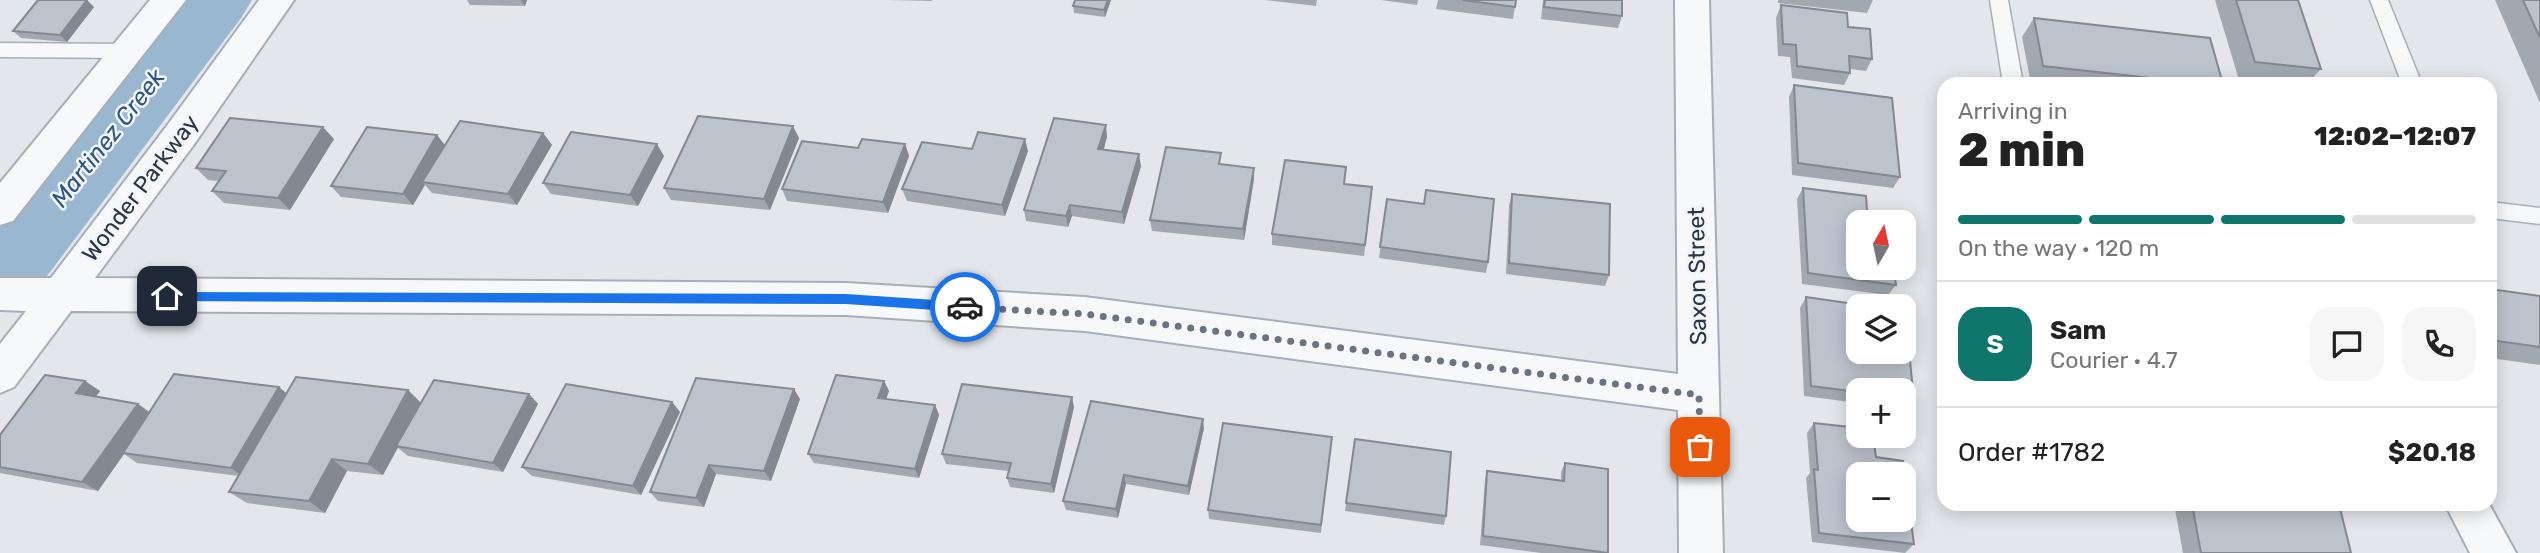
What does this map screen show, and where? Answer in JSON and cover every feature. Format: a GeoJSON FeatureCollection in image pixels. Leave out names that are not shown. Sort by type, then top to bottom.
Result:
{"type":"FeatureCollection","features":[{"type":"Feature","properties":{"kind":"street"},"geometry":{"type":"LineString","coordinates":[[0,210],[169,0]]}},
{"type":"Feature","properties":{"kind":"street","name":"Wonder Parkway"},"geometry":{"type":"LineString","coordinates":[[0,374],[182,133],[277,0]]}},
{"type":"Feature","properties":{"kind":"street","name":"Saxon Street"},"geometry":{"type":"LineString","coordinates":[[1692,0],[1701,553]]}},
{"type":"Feature","properties":{"kind":"street"},"geometry":{"type":"LineString","coordinates":[[8,294],[846,299],[1085,314],[1699,395]]}},
{"type":"Feature","properties":{"kind":"street"},"geometry":{"type":"LineString","coordinates":[[2470,511],[2494,553]]}},
{"type":"Feature","properties":{"kind":"lane"},"geometry":{"type":"LineString","coordinates":[[1999,0],[2012,77]]}},
{"type":"Feature","properties":{"kind":"lane"},"geometry":{"type":"LineString","coordinates":[[2379,0],[2409,77]]}},
{"type":"Feature","properties":{"kind":"lane"},"geometry":{"type":"LineString","coordinates":[[0,50],[128,51]]}},
{"type":"Feature","properties":{"kind":"lane"},"geometry":{"type":"LineString","coordinates":[[2497,211],[2540,216]]}},
{"type":"Feature","properties":{"kind":"building"},"geometry":{"type":"Polygon","coordinates":[[[38,0],[87,0],[60,35],[13,31],[38,0]]]}},
{"type":"Feature","properties":{"kind":"building"},"geometry":{"type":"Polygon","coordinates":[[[1075,0],[1108,0],[1104,10],[1073,6],[1075,0]]]}},
{"type":"Feature","properties":{"kind":"building"},"geometry":{"type":"Polygon","coordinates":[[[1462,0],[1516,0],[1515,7],[1462,0]]]}},
{"type":"Feature","properties":{"kind":"building"},"geometry":{"type":"Polygon","coordinates":[[[1545,0],[1622,0],[1622,16],[1544,7],[1545,0]]]}},
{"type":"Feature","properties":{"kind":"building"},"geometry":{"type":"Polygon","coordinates":[[[2236,0],[2298,0],[2321,69],[2255,62],[2236,0]]]}},
{"type":"Feature","properties":{"kind":"building"},"geometry":{"type":"Polygon","coordinates":[[[2523,0],[2540,0],[2540,38],[2523,0]]]}},
{"type":"Feature","properties":{"kind":"building"},"geometry":{"type":"Polygon","coordinates":[[[1781,5],[1847,13],[1848,27],[1870,29],[1872,59],[1849,56],[1850,73],[1797,66],[1796,45],[1783,44],[1781,5]]]}},
{"type":"Feature","properties":{"kind":"building"},"geometry":{"type":"Polygon","coordinates":[[[2034,18],[2210,38],[2221,77],[2141,77],[2043,66],[2034,18]]]}},
{"type":"Feature","properties":{"kind":"building"},"geometry":{"type":"Polygon","coordinates":[[[1794,85],[1892,98],[1900,177],[1798,163],[1794,85]]]}},
{"type":"Feature","properties":{"kind":"building"},"geometry":{"type":"Polygon","coordinates":[[[698,116],[793,126],[764,199],[664,188],[698,116]]]}},
{"type":"Feature","properties":{"kind":"building"},"geometry":{"type":"Polygon","coordinates":[[[230,118],[323,127],[278,198],[212,191],[226,171],[196,168],[230,118]]]}},
{"type":"Feature","properties":{"kind":"building"},"geometry":{"type":"Polygon","coordinates":[[[1054,118],[1106,125],[1098,149],[1139,154],[1122,212],[1070,205],[1066,216],[1024,210],[1054,118]]]}},
{"type":"Feature","properties":{"kind":"building"},"geometry":{"type":"Polygon","coordinates":[[[460,121],[543,133],[508,194],[422,182],[460,121]]]}},
{"type":"Feature","properties":{"kind":"building"},"geometry":{"type":"Polygon","coordinates":[[[367,127],[437,135],[403,194],[331,186],[367,127]]]}},
{"type":"Feature","properties":{"kind":"building"},"geometry":{"type":"Polygon","coordinates":[[[571,132],[657,144],[630,195],[543,183],[571,132]]]}},
{"type":"Feature","properties":{"kind":"building"},"geometry":{"type":"Polygon","coordinates":[[[978,132],[1025,139],[1002,205],[902,189],[922,142],[972,149],[978,132]]]}},
{"type":"Feature","properties":{"kind":"building"},"geometry":{"type":"Polygon","coordinates":[[[862,139],[905,144],[883,202],[782,189],[802,141],[858,148],[862,139]]]}},
{"type":"Feature","properties":{"kind":"building"},"geometry":{"type":"Polygon","coordinates":[[[1166,147],[1221,153],[1219,164],[1254,168],[1243,229],[1150,220],[1166,147]]]}},
{"type":"Feature","properties":{"kind":"building"},"geometry":{"type":"Polygon","coordinates":[[[1285,160],[1346,167],[1344,184],[1372,187],[1365,245],[1272,234],[1285,160]]]}},
{"type":"Feature","properties":{"kind":"building"},"geometry":{"type":"Polygon","coordinates":[[[1803,188],[1866,196],[1867,210],[1846,210],[1846,278],[1808,273],[1803,188]]]}},
{"type":"Feature","properties":{"kind":"building"},"geometry":{"type":"Polygon","coordinates":[[[1426,190],[1494,199],[1488,262],[1380,247],[1387,199],[1424,204],[1426,190]]]}},
{"type":"Feature","properties":{"kind":"building"},"geometry":{"type":"Polygon","coordinates":[[[1512,194],[1610,204],[1609,275],[1509,263],[1512,194]]]}},
{"type":"Feature","properties":{"kind":"building"},"geometry":{"type":"Polygon","coordinates":[[[1859,280],[1895,280],[1896,285],[1859,280]]]}},
{"type":"Feature","properties":{"kind":"building"},"geometry":{"type":"Polygon","coordinates":[[[2497,290],[2540,296],[2540,347],[2497,341],[2497,290]]]}},
{"type":"Feature","properties":{"kind":"building"},"geometry":{"type":"Polygon","coordinates":[[[1806,297],[1846,303],[1846,364],[1910,364],[1912,378],[1846,378],[1846,390],[1811,386],[1806,297]]]}},
{"type":"Feature","properties":{"kind":"building"},"geometry":{"type":"Polygon","coordinates":[[[174,374],[279,387],[231,468],[123,453],[174,374]]]}},
{"type":"Feature","properties":{"kind":"building"},"geometry":{"type":"Polygon","coordinates":[[[45,375],[85,381],[76,393],[138,404],[82,482],[0,467],[0,435],[45,375]]]}},
{"type":"Feature","properties":{"kind":"building"},"geometry":{"type":"Polygon","coordinates":[[[836,375],[884,381],[878,398],[935,405],[915,469],[808,454],[836,375]]]}},
{"type":"Feature","properties":{"kind":"building"},"geometry":{"type":"Polygon","coordinates":[[[296,377],[408,390],[368,464],[332,459],[309,501],[229,492],[296,377]]]}},
{"type":"Feature","properties":{"kind":"building"},"geometry":{"type":"Polygon","coordinates":[[[696,378],[794,389],[764,471],[709,465],[696,498],[650,492],[696,378]]]}},
{"type":"Feature","properties":{"kind":"building"},"geometry":{"type":"Polygon","coordinates":[[[434,380],[529,394],[493,463],[396,446],[434,380]]]}},
{"type":"Feature","properties":{"kind":"building"},"geometry":{"type":"Polygon","coordinates":[[[566,384],[672,402],[633,486],[522,467],[566,384]]]}},
{"type":"Feature","properties":{"kind":"building"},"geometry":{"type":"Polygon","coordinates":[[[962,384],[1072,397],[1051,484],[1007,478],[1011,463],[942,454],[962,384]]]}},
{"type":"Feature","properties":{"kind":"building"},"geometry":{"type":"Polygon","coordinates":[[[1091,401],[1203,419],[1188,486],[1124,475],[1116,509],[1063,501],[1091,401]]]}},
{"type":"Feature","properties":{"kind":"building"},"geometry":{"type":"Polygon","coordinates":[[[1223,423],[1332,437],[1321,525],[1208,510],[1223,423]]]}},
{"type":"Feature","properties":{"kind":"building"},"geometry":{"type":"Polygon","coordinates":[[[1814,423],[1846,427],[1846,448],[1875,448],[1876,457],[1903,461],[1846,462],[1846,532],[1912,532],[1914,544],[1819,533],[1814,469],[1818,470],[1814,423]]]}},
{"type":"Feature","properties":{"kind":"building"},"geometry":{"type":"Polygon","coordinates":[[[1355,439],[1451,452],[1446,516],[1346,503],[1355,439]]]}},
{"type":"Feature","properties":{"kind":"building"},"geometry":{"type":"Polygon","coordinates":[[[1565,463],[1608,469],[1608,553],[1483,536],[1487,471],[1564,481],[1565,463]]]}},
{"type":"Feature","properties":{"kind":"building"},"geometry":{"type":"Polygon","coordinates":[[[2193,511],[2341,511],[2351,553],[2201,553],[2193,511]]]}},
{"type":"Feature","properties":{"kind":"waterway","name":"Martinez Creek"},"geometry":{"type":"LineString","coordinates":[[0,276],[216,0]]}},
{"type":"Feature","properties":{"kind":"way so far"},"geometry":{"type":"LineString","coordinates":[[965,307],[1085,314],[1699,395],[1700,447]]}},
{"type":"Feature","properties":{"kind":"route"},"geometry":{"type":"LineString","coordinates":[[167,296],[846,299],[965,307]]}}]}
